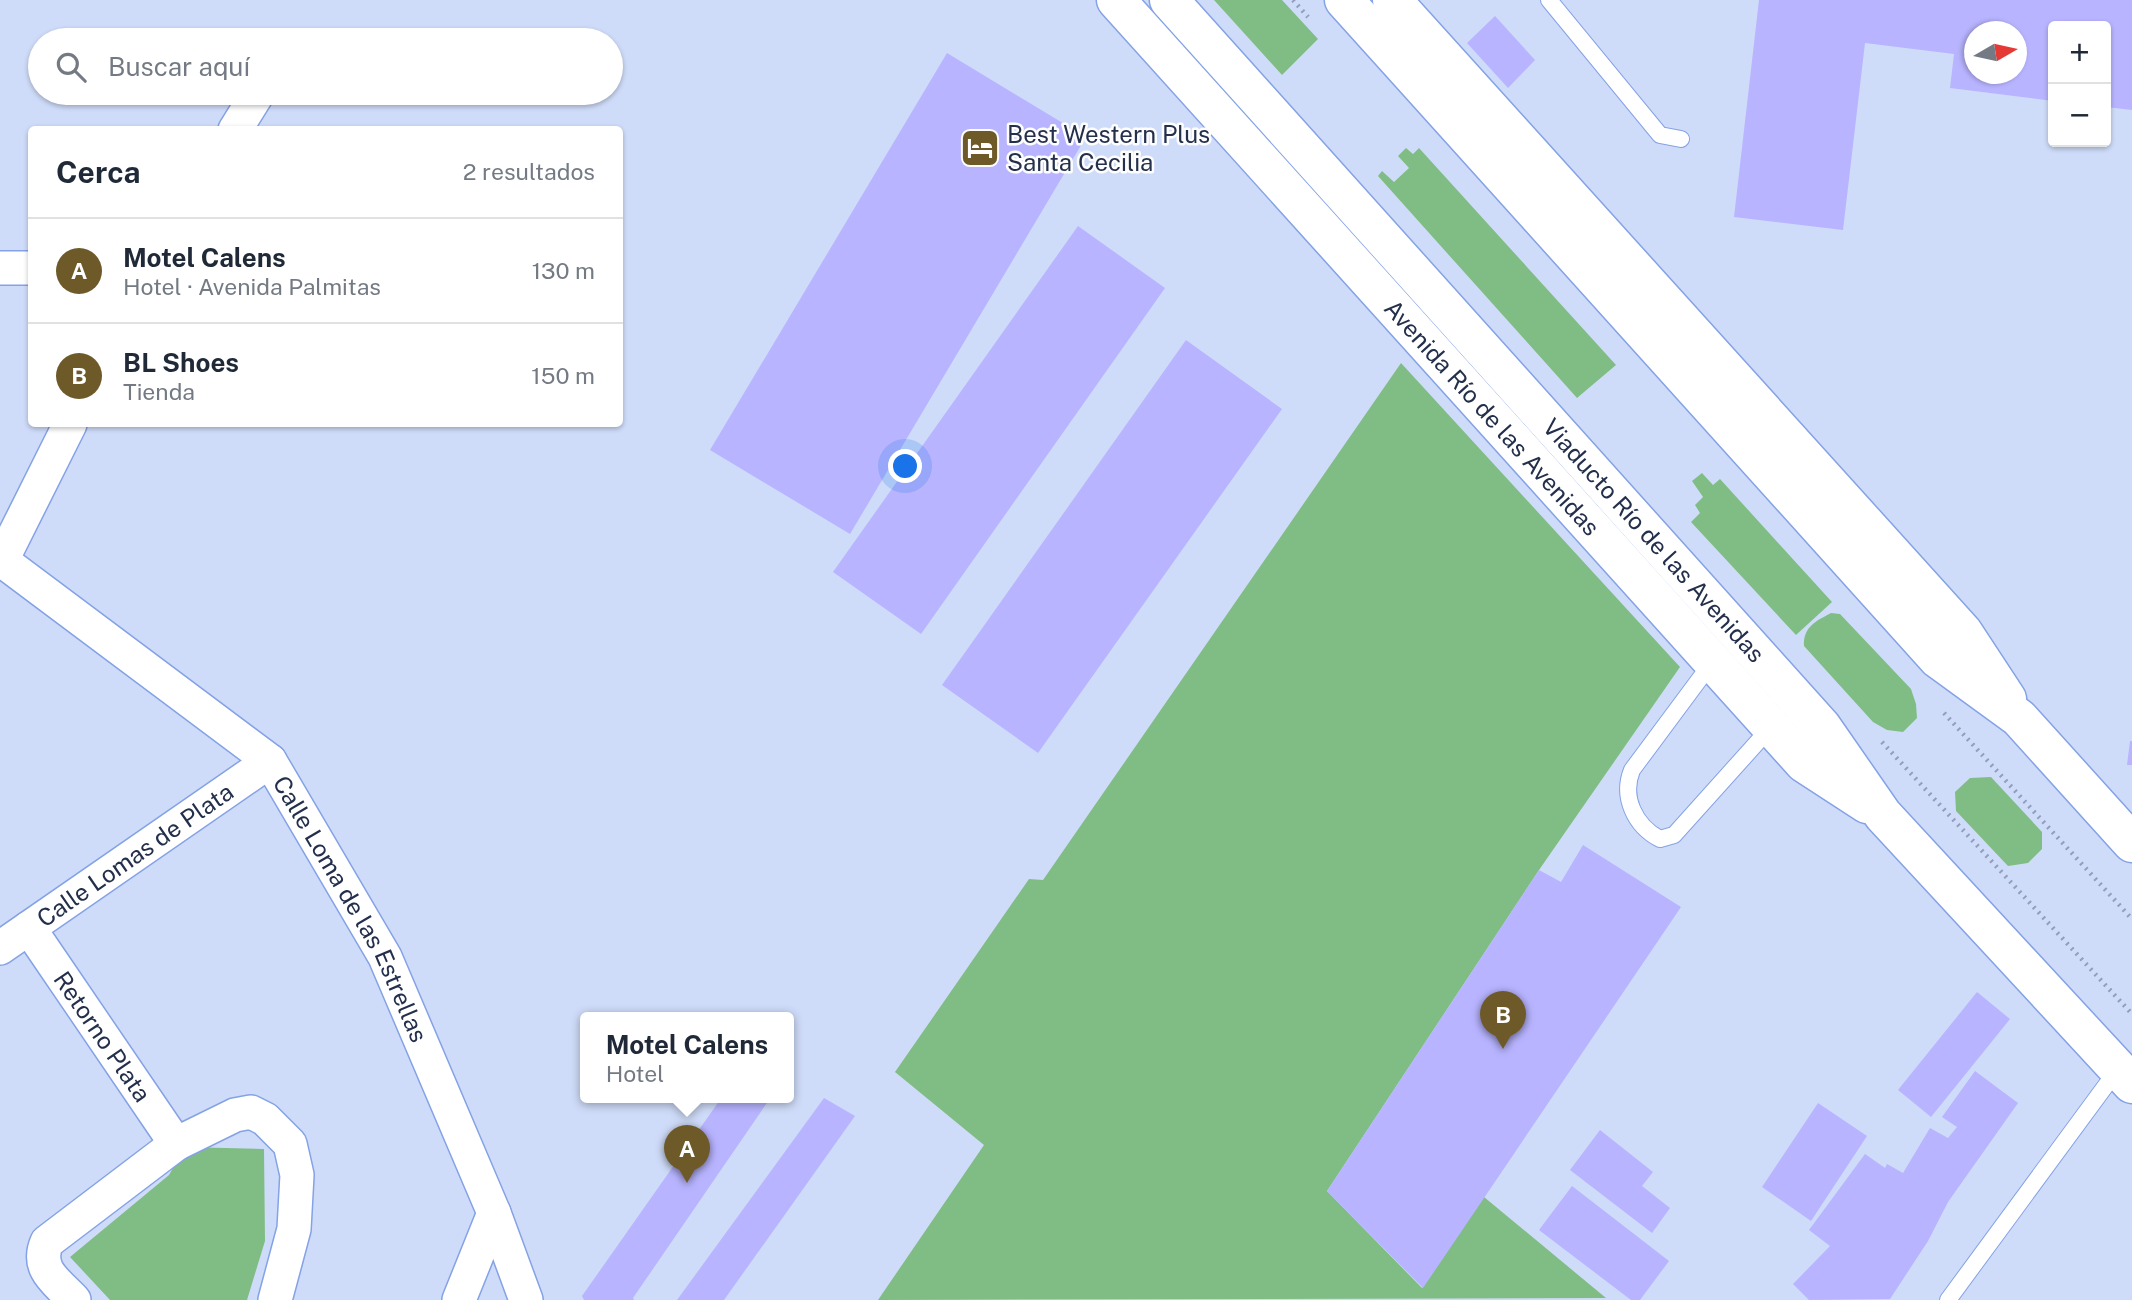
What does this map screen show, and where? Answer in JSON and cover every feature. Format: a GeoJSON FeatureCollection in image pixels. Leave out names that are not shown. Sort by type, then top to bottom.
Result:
{"type":"FeatureCollection","features":[{"type":"Feature","properties":{"kind":"main road","name":"Avenida Río de las Avenidas"},"geometry":{"type":"LineString","coordinates":[[1116,0],[1804,763],[1883,815]]}},
{"type":"Feature","properties":{"kind":"main road","name":"Viaducto Río de las Avenidas"},"geometry":{"type":"LineString","coordinates":[[1169,0],[1822,727],[1883,815],[2125,1077]]}},
{"type":"Feature","properties":{"kind":"main road"},"geometry":{"type":"LineString","coordinates":[[1344,0],[1938,659],[2020,718]]}},
{"type":"Feature","properties":{"kind":"main road"},"geometry":{"type":"LineString","coordinates":[[1392,0],[1963,632],[2020,718],[2132,843]]}},
{"type":"Feature","properties":{"kind":"street"},"geometry":{"type":"LineString","coordinates":[[237,126],[251,105]]}},
{"type":"Feature","properties":{"kind":"street"},"geometry":{"type":"LineString","coordinates":[[0,268],[28,268]]}},
{"type":"Feature","properties":{"kind":"street"},"geometry":{"type":"LineString","coordinates":[[1,560],[68,427]]}},
{"type":"Feature","properties":{"kind":"street","name":"Calle Loma de las Estrellas"},"geometry":{"type":"LineString","coordinates":[[1,560],[270,761],[385,957],[494,1213],[526,1300]]}},
{"type":"Feature","properties":{"kind":"street","name":"Calle Lomas de Plata"},"geometry":{"type":"LineString","coordinates":[[0,948],[270,761]]}},
{"type":"Feature","properties":{"kind":"street","name":"Retorno Plata"},"geometry":{"type":"LineString","coordinates":[[29,928],[176,1144]]}},
{"type":"Feature","properties":{"kind":"street"},"geometry":{"type":"LineString","coordinates":[[74,1300],[45,1270],[41,1254],[47,1242],[176,1144],[235,1115],[251,1112],[265,1119],[290,1144],[297,1175],[294,1229],[275,1300]]}},
{"type":"Feature","properties":{"kind":"street"},"geometry":{"type":"LineString","coordinates":[[459,1300],[494,1213]]}},
{"type":"Feature","properties":{"kind":"lane"},"geometry":{"type":"LineString","coordinates":[[1549,0],[1660,135],[1681,139]]}},
{"type":"Feature","properties":{"kind":"lane"},"geometry":{"type":"LineString","coordinates":[[1713,661],[1632,770],[1626,784],[1628,801],[1646,832],[1660,839],[1674,835],[1771,727]]}},
{"type":"Feature","properties":{"kind":"lane"},"geometry":{"type":"LineString","coordinates":[[1948,1300],[2125,1077]]}},
{"type":"Feature","properties":{"kind":"green space"},"geometry":{"type":"Polygon","coordinates":[[[1214,0],[1282,0],[1318,39],[1282,75],[1214,0]]]}},
{"type":"Feature","properties":{"kind":"green space"},"geometry":{"type":"Polygon","coordinates":[[[1406,148],[1413,154],[1419,148],[1616,365],[1577,398],[1378,176],[1382,171],[1394,182],[1409,168],[1398,156],[1406,148]]]}},
{"type":"Feature","properties":{"kind":"green space"},"geometry":{"type":"Polygon","coordinates":[[[1401,363],[1680,667],[1539,870],[1327,1191],[1422,1288],[1484,1197],[1606,1298],[878,1300],[984,1145],[895,1072],[1029,879],[1043,880],[1401,363]]]}},
{"type":"Feature","properties":{"kind":"green space"},"geometry":{"type":"Polygon","coordinates":[[[1702,473],[1713,485],[1720,479],[1832,602],[1796,635],[1691,522],[1700,513],[1695,505],[1703,497],[1692,481],[1702,473]]]}},
{"type":"Feature","properties":{"kind":"green space"},"geometry":{"type":"Polygon","coordinates":[[[1831,613],[1840,614],[1911,689],[1917,718],[1903,732],[1887,730],[1873,722],[1804,646],[1808,629],[1831,613]]]}},
{"type":"Feature","properties":{"kind":"green space"},"geometry":{"type":"Polygon","coordinates":[[[1991,777],[2042,832],[2042,849],[2028,863],[2008,866],[1956,811],[1955,792],[1970,778],[1991,777]]]}},
{"type":"Feature","properties":{"kind":"green space"},"geometry":{"type":"Polygon","coordinates":[[[185,1147],[264,1149],[265,1241],[247,1300],[110,1300],[70,1257],[169,1175],[185,1147]]]}},
{"type":"Feature","properties":{"kind":"building"},"geometry":{"type":"Polygon","coordinates":[[[1759,0],[2132,0],[2132,110],[2111,108],[2111,21],[2048,21],[2048,100],[1950,88],[1954,54],[1865,43],[1843,230],[1734,217],[1759,0]]]}},
{"type":"Feature","properties":{"kind":"building"},"geometry":{"type":"Polygon","coordinates":[[[1495,16],[1535,60],[1508,88],[1467,43],[1495,16]]]}},
{"type":"Feature","properties":{"kind":"building"},"geometry":{"type":"Polygon","coordinates":[[[947,53],[1086,137],[850,534],[710,450],[947,53]]]}},
{"type":"Feature","properties":{"kind":"building"},"geometry":{"type":"Polygon","coordinates":[[[1078,226],[1165,288],[921,634],[833,572],[1078,226]]]}},
{"type":"Feature","properties":{"kind":"building"},"geometry":{"type":"Polygon","coordinates":[[[1186,340],[1282,409],[1038,753],[942,685],[1186,340]]]}},
{"type":"Feature","properties":{"kind":"building"},"geometry":{"type":"Polygon","coordinates":[[[2130,741],[2132,765],[2127,765],[2130,741]]]}},
{"type":"Feature","properties":{"kind":"building"},"geometry":{"type":"Polygon","coordinates":[[[1583,845],[1681,907],[1423,1288],[1327,1191],[1539,870],[1561,882],[1583,845]]]}},
{"type":"Feature","properties":{"kind":"building"},"geometry":{"type":"Polygon","coordinates":[[[1977,992],[2010,1019],[1931,1117],[1898,1090],[1977,992]]]}},
{"type":"Feature","properties":{"kind":"building"},"geometry":{"type":"Polygon","coordinates":[[[1975,1071],[2018,1103],[1948,1202],[1928,1241],[1890,1299],[1809,1300],[1793,1284],[1830,1246],[1809,1230],[1865,1154],[1885,1168],[1887,1164],[1903,1173],[1930,1128],[1948,1138],[1957,1127],[1942,1117],[1975,1071]]]}},
{"type":"Feature","properties":{"kind":"building"},"geometry":{"type":"Polygon","coordinates":[[[824,1098],[855,1116],[724,1300],[677,1300],[824,1098]]]}},
{"type":"Feature","properties":{"kind":"building"},"geometry":{"type":"Polygon","coordinates":[[[718,1103],[767,1103],[634,1300],[584,1300],[582,1296],[718,1103]]]}},
{"type":"Feature","properties":{"kind":"building"},"geometry":{"type":"Polygon","coordinates":[[[1818,1103],[1867,1136],[1811,1221],[1762,1187],[1818,1103]]]}},
{"type":"Feature","properties":{"kind":"building"},"geometry":{"type":"Polygon","coordinates":[[[1600,1130],[1653,1172],[1642,1186],[1670,1208],[1652,1233],[1570,1170],[1600,1130]]]}},
{"type":"Feature","properties":{"kind":"building"},"geometry":{"type":"Polygon","coordinates":[[[1572,1186],[1669,1261],[1640,1300],[1631,1300],[1539,1230],[1572,1186]]]}},
{"type":"Feature","properties":{"kind":"place","name":"Best Western Plus Santa Cecilia"},"geometry":{"type":"Point","coordinates":[980,148]}},
{"type":"Feature","properties":{"kind":"place","name":"BL Shoes"},"geometry":{"type":"Point","coordinates":[1503,1049]}},
{"type":"Feature","properties":{"kind":"place","name":"Motel Calens"},"geometry":{"type":"Point","coordinates":[687,1183]}}]}
